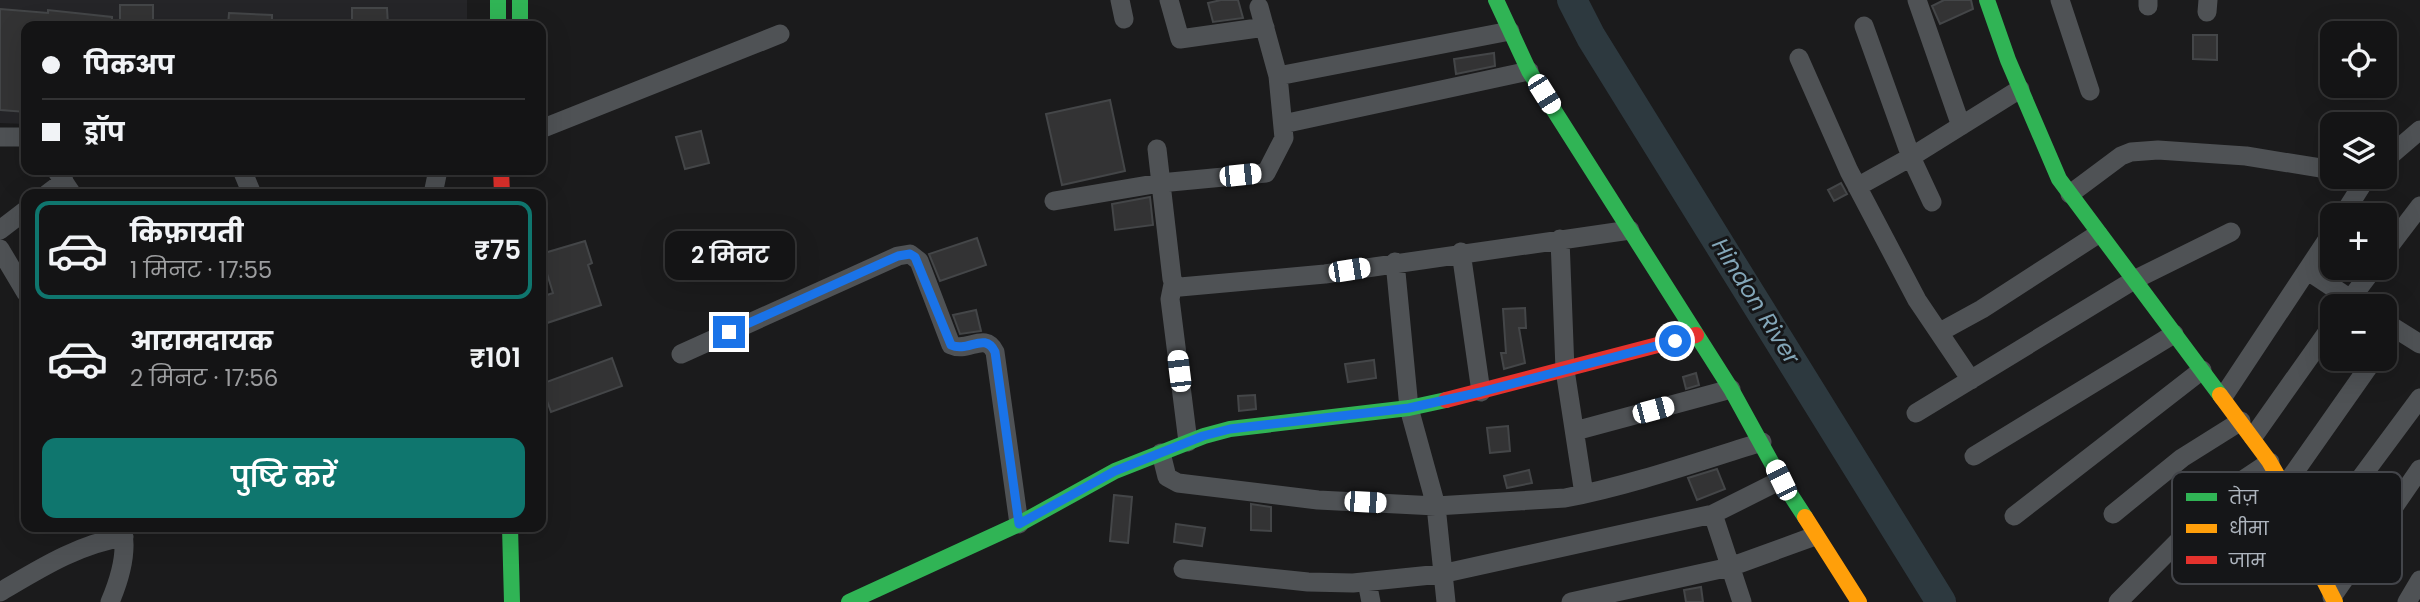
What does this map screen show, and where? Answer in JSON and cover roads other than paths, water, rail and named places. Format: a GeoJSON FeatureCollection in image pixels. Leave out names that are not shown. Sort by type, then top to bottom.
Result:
{"type":"FeatureCollection","features":[{"type":"Feature","properties":{"kind":"street"},"geometry":{"type":"LineString","coordinates":[[498,0],[498,21]]}},
{"type":"Feature","properties":{"kind":"street"},"geometry":{"type":"LineString","coordinates":[[520,0],[520,21]]}},
{"type":"Feature","properties":{"kind":"street"},"geometry":{"type":"LineString","coordinates":[[1169,0],[1180,39],[1265,27]]}},
{"type":"Feature","properties":{"kind":"street"},"geometry":{"type":"LineString","coordinates":[[1496,0],[1530,71],[1731,389],[1781,480],[1859,602]]}},
{"type":"Feature","properties":{"kind":"street"},"geometry":{"type":"LineString","coordinates":[[1917,0],[1961,126]]}},
{"type":"Feature","properties":{"kind":"street"},"geometry":{"type":"LineString","coordinates":[[1987,0],[2052,167],[2098,234],[2247,429],[2276,472]]}},
{"type":"Feature","properties":{"kind":"street"},"geometry":{"type":"LineString","coordinates":[[2060,0],[2090,91]]}},
{"type":"Feature","properties":{"kind":"street"},"geometry":{"type":"LineString","coordinates":[[1054,201],[1160,183],[1266,173],[1284,138],[1278,76],[1259,7]]}},
{"type":"Feature","properties":{"kind":"street"},"geometry":{"type":"LineString","coordinates":[[1864,26],[1911,157],[1932,202]]}},
{"type":"Feature","properties":{"kind":"street"},"geometry":{"type":"LineString","coordinates":[[1278,76],[1510,31]]}},
{"type":"Feature","properties":{"kind":"street"},"geometry":{"type":"LineString","coordinates":[[546,127],[780,34]]}},
{"type":"Feature","properties":{"kind":"street"},"geometry":{"type":"LineString","coordinates":[[1799,58],[1857,187],[1917,300],[1971,380]]}},
{"type":"Feature","properties":{"kind":"street"},"geometry":{"type":"LineString","coordinates":[[1283,124],[1530,71]]}},
{"type":"Feature","properties":{"kind":"street"},"geometry":{"type":"LineString","coordinates":[[1857,187],[1911,157],[2020,89]]}},
{"type":"Feature","properties":{"kind":"street"},"geometry":{"type":"LineString","coordinates":[[0,136],[21,137]]}},
{"type":"Feature","properties":{"kind":"street"},"geometry":{"type":"LineString","coordinates":[[2397,152],[2415,140]]}},
{"type":"Feature","properties":{"kind":"street"},"geometry":{"type":"LineString","coordinates":[[1157,149],[1173,284],[1170,299],[1188,443]]}},
{"type":"Feature","properties":{"kind":"street"},"geometry":{"type":"LineString","coordinates":[[2070,194],[2121,156],[2131,152],[2158,150],[2246,156],[2320,168]]}},
{"type":"Feature","properties":{"kind":"street"},"geometry":{"type":"LineString","coordinates":[[2397,236],[2420,206]]}},
{"type":"Feature","properties":{"kind":"street"},"geometry":{"type":"LineString","coordinates":[[0,230],[21,214]]}},
{"type":"Feature","properties":{"kind":"street"},"geometry":{"type":"LineString","coordinates":[[1173,284],[1186,287],[1325,274],[1630,230]]}},
{"type":"Feature","properties":{"kind":"street"},"geometry":{"type":"LineString","coordinates":[[1916,413],[2134,280],[2231,232]]}},
{"type":"Feature","properties":{"kind":"street"},"geometry":{"type":"LineString","coordinates":[[1940,332],[1982,309],[2098,234]]}},
{"type":"Feature","properties":{"kind":"street"},"geometry":{"type":"LineString","coordinates":[[1560,239],[1565,370],[1584,494]]}},
{"type":"Feature","properties":{"kind":"street"},"geometry":{"type":"LineString","coordinates":[[0,249],[21,285]]}},
{"type":"Feature","properties":{"kind":"street"},"geometry":{"type":"LineString","coordinates":[[2223,397],[2320,252]]}},
{"type":"Feature","properties":{"kind":"street"},"geometry":{"type":"LineString","coordinates":[[1461,253],[1481,392]]}},
{"type":"Feature","properties":{"kind":"street"},"geometry":{"type":"LineString","coordinates":[[681,354],[898,256],[910,254],[919,261],[951,345],[962,347],[987,342],[995,352],[1019,524]]}},
{"type":"Feature","properties":{"kind":"street"},"geometry":{"type":"LineString","coordinates":[[1395,262],[1409,408],[1436,506],[1446,602]]}},
{"type":"Feature","properties":{"kind":"street"},"geometry":{"type":"LineString","coordinates":[[2308,271],[2339,294]]}},
{"type":"Feature","properties":{"kind":"street"},"geometry":{"type":"LineString","coordinates":[[1974,456],[2174,334]]}},
{"type":"Feature","properties":{"kind":"street"},"geometry":{"type":"LineString","coordinates":[[2397,334],[2420,344]]}},
{"type":"Feature","properties":{"kind":"street"},"geometry":{"type":"LineString","coordinates":[[849,602],[1019,524],[1115,471],[1230,429],[1409,408],[1481,392],[1696,335]]}},
{"type":"Feature","properties":{"kind":"street"},"geometry":{"type":"LineString","coordinates":[[2113,513],[2182,458],[2247,429],[2320,340]]}},
{"type":"Feature","properties":{"kind":"street"},"geometry":{"type":"LineString","coordinates":[[2014,516],[2202,370]]}},
{"type":"Feature","properties":{"kind":"street"},"geometry":{"type":"LineString","coordinates":[[2295,472],[2366,371]]}},
{"type":"Feature","properties":{"kind":"street"},"geometry":{"type":"LineString","coordinates":[[1575,431],[1731,389]]}},
{"type":"Feature","properties":{"kind":"street"},"geometry":{"type":"LineString","coordinates":[[2365,472],[2420,398]]}},
{"type":"Feature","properties":{"kind":"street"},"geometry":{"type":"LineString","coordinates":[[1161,453],[1167,477],[1178,483],[1318,500],[1436,506],[1565,498],[1632,484],[1762,442]]}},
{"type":"Feature","properties":{"kind":"street"},"geometry":{"type":"LineString","coordinates":[[2255,472],[2270,462]]}},
{"type":"Feature","properties":{"kind":"street"},"geometry":{"type":"LineString","coordinates":[[2402,496],[2420,469]]}},
{"type":"Feature","properties":{"kind":"street"},"geometry":{"type":"LineString","coordinates":[[1183,569],[1308,582],[1367,582],[1441,574],[1713,514],[1781,480]]}},
{"type":"Feature","properties":{"kind":"street"},"geometry":{"type":"LineString","coordinates":[[1713,514],[1742,602]]}},
{"type":"Feature","properties":{"kind":"street"},"geometry":{"type":"LineString","coordinates":[[0,592],[69,554],[123,532]]}},
{"type":"Feature","properties":{"kind":"street"},"geometry":{"type":"LineString","coordinates":[[110,602],[118,584],[123,532]]}},
{"type":"Feature","properties":{"kind":"street"},"geometry":{"type":"LineString","coordinates":[[510,532],[512,602]]}},
{"type":"Feature","properties":{"kind":"street"},"geometry":{"type":"LineString","coordinates":[[1571,602],[1730,567],[1815,536]]}},
{"type":"Feature","properties":{"kind":"street"},"geometry":{"type":"LineString","coordinates":[[2118,602],[2172,548]]}},
{"type":"Feature","properties":{"kind":"street"},"geometry":{"type":"LineString","coordinates":[[2407,602],[2420,580]]}},
{"type":"Feature","properties":{"kind":"street"},"geometry":{"type":"LineString","coordinates":[[1367,582],[1371,602]]}},
{"type":"Feature","properties":{"kind":"street"},"geometry":{"type":"LineString","coordinates":[[2334,599],[2344,584]]}},
{"type":"Feature","properties":{"kind":"waterway","name":"Hindon River"},"geometry":{"type":"LineString","coordinates":[[1572,0],[1591,37],[1941,602]]}}]}
